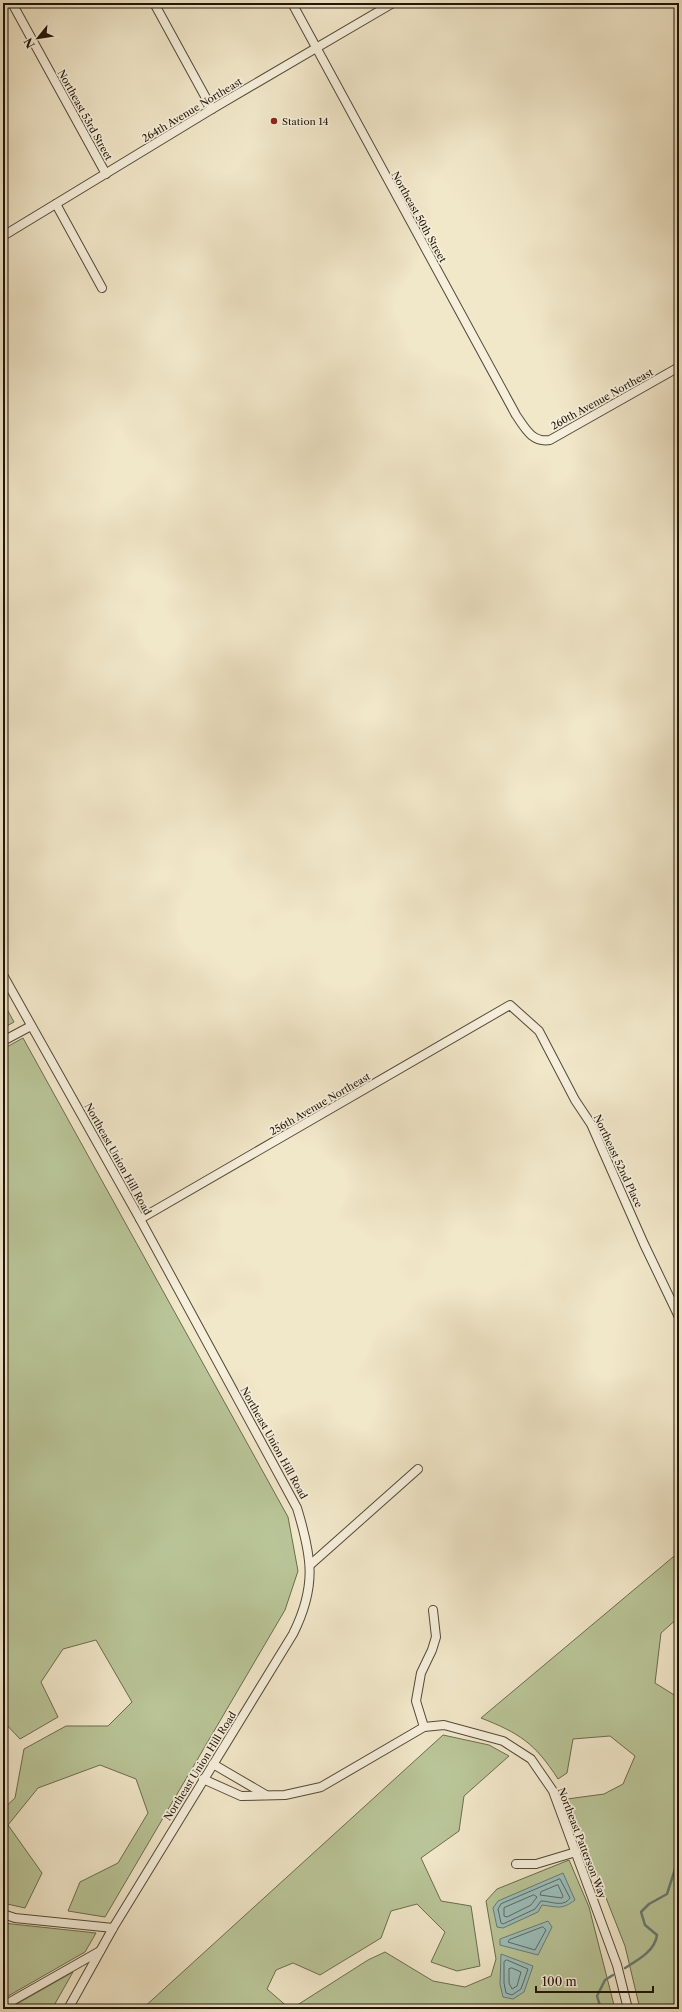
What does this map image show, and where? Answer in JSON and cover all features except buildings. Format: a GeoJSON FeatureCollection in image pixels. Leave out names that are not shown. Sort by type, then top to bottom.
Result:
{"type":"FeatureCollection","features":[{"type":"Feature","properties":{"kind":"street","name":"Northeast 53rd Street"},"geometry":{"type":"LineString","coordinates":[[12,3],[106,174]]}},
{"type":"Feature","properties":{"kind":"street"},"geometry":{"type":"LineString","coordinates":[[154,3],[212,109]]}},
{"type":"Feature","properties":{"kind":"street","name":"Northeast 50th Street"},"geometry":{"type":"LineString","coordinates":[[292,3],[516,415],[534,438]]}},
{"type":"Feature","properties":{"kind":"street","name":"264th Avenue Northeast"},"geometry":{"type":"LineString","coordinates":[[3,236],[212,109],[393,3]]}},
{"type":"Feature","properties":{"kind":"street"},"geometry":{"type":"LineString","coordinates":[[56,204],[102,288]]}},
{"type":"Feature","properties":{"kind":"street","name":"260th Avenue Northeast"},"geometry":{"type":"LineString","coordinates":[[534,438],[545,441],[550,440],[679,367]]}},
{"type":"Feature","properties":{"kind":"street","name":"Northeast Union Hill Road"},"geometry":{"type":"LineString","coordinates":[[3,975],[140,1219],[298,1508],[306,1539],[310,1565],[310,1586],[307,1602],[296,1628],[113,1928],[68,2009]]}},
{"type":"Feature","properties":{"kind":"street","name":"256th Avenue Northeast"},"geometry":{"type":"LineString","coordinates":[[140,1219],[510,1005]]}},
{"type":"Feature","properties":{"kind":"street","name":"Northeast 52nd Place"},"geometry":{"type":"LineString","coordinates":[[510,1005],[539,1031],[575,1100],[591,1124],[644,1244],[679,1316]]}},
{"type":"Feature","properties":{"kind":"street"},"geometry":{"type":"LineString","coordinates":[[3,1041],[31,1026]]}},
{"type":"Feature","properties":{"kind":"street"},"geometry":{"type":"LineString","coordinates":[[310,1565],[418,1469]]}},
{"type":"Feature","properties":{"kind":"street"},"geometry":{"type":"LineString","coordinates":[[424,1727],[416,1701],[421,1672],[432,1650],[436,1637],[433,1610]]}},
{"type":"Feature","properties":{"kind":"street","name":"Northeast Patterson Way"},"geometry":{"type":"LineString","coordinates":[[203,1779],[241,1796],[285,1794],[321,1787],[424,1727],[444,1725],[503,1741],[532,1760],[553,1792],[617,1965],[628,2009]]}},
{"type":"Feature","properties":{"kind":"street"},"geometry":{"type":"LineString","coordinates":[[213,1764],[266,1795]]}},
{"type":"Feature","properties":{"kind":"street"},"geometry":{"type":"LineString","coordinates":[[516,1864],[536,1864],[576,1852]]}},
{"type":"Feature","properties":{"kind":"street"},"geometry":{"type":"LineString","coordinates":[[3,1914],[15,1918],[113,1928]]}},
{"type":"Feature","properties":{"kind":"street"},"geometry":{"type":"LineString","coordinates":[[3,2006],[101,1950]]}},
{"type":"Feature","properties":{"kind":"green space"},"geometry":{"type":"Polygon","coordinates":[[[3,1002],[14,1022],[3,1028],[3,1002]]]}},
{"type":"Feature","properties":{"kind":"green space"},"geometry":{"type":"Polygon","coordinates":[[[23,1038],[288,1517],[298,1571],[285,1610],[105,1917],[68,1911],[80,1882],[118,1863],[148,1813],[136,1779],[100,1765],[38,1788],[8,1825],[42,1873],[25,1908],[3,1903],[3,1809],[15,1798],[24,1749],[66,1726],[108,1726],[132,1702],[96,1640],[63,1649],[41,1682],[58,1717],[20,1739],[3,1721],[3,1049],[23,1038]]]}},
{"type":"Feature","properties":{"kind":"green space"},"geometry":{"type":"Polygon","coordinates":[[[679,1552],[679,1617],[661,1633],[655,1683],[679,1698],[679,2009],[640,2009],[625,1946],[567,1799],[604,1794],[623,1784],[635,1756],[610,1736],[573,1739],[567,1773],[558,1779],[542,1756],[534,1748],[516,1734],[481,1718],[679,1552]]]}},
{"type":"Feature","properties":{"kind":"green space"},"geometry":{"type":"Polygon","coordinates":[[[443,1735],[489,1745],[509,1756],[464,1796],[459,1831],[421,1858],[441,1901],[471,1906],[480,1966],[457,1971],[431,1962],[445,1932],[417,1904],[391,1911],[381,1938],[320,1975],[293,1963],[276,1970],[267,1989],[290,2009],[142,2009],[443,1735]]]}},
{"type":"Feature","properties":{"kind":"green space"},"geometry":{"type":"Polygon","coordinates":[[[569,1860],[589,1907],[615,2009],[291,2009],[368,1960],[385,1952],[433,1981],[465,1987],[491,1976],[496,1959],[486,1901],[497,1889],[569,1860]]]}},
{"type":"Feature","properties":{"kind":"green space"},"geometry":{"type":"Polygon","coordinates":[[[3,1923],[96,1933],[85,1952],[3,1999],[3,1923]]]}},
{"type":"Feature","properties":{"kind":"green space"},"geometry":{"type":"Polygon","coordinates":[[[73,1972],[52,2009],[8,2009],[73,1972]]]}},
{"type":"Feature","properties":{"kind":"water"},"geometry":{"type":"Polygon","coordinates":[[[563,1873],[575,1900],[563,1907],[542,1905],[538,1912],[503,1928],[497,1927],[493,1908],[498,1901],[563,1873]]]}},
{"type":"Feature","properties":{"kind":"water"},"geometry":{"type":"Polygon","coordinates":[[[548,1921],[552,1927],[538,1955],[500,1945],[500,1939],[548,1921]]]}},
{"type":"Feature","properties":{"kind":"water"},"geometry":{"type":"Polygon","coordinates":[[[501,1954],[533,1966],[524,1992],[513,1999],[503,1997],[500,1984],[501,1954]]]}},
{"type":"Feature","properties":{"kind":"waterway"},"geometry":{"type":"LineString","coordinates":[[625,1968],[645,1954],[656,1941],[657,1935],[645,1925],[641,1912],[649,1904],[667,1894],[676,1866],[679,1865]]}},
{"type":"Feature","properties":{"kind":"waterway"},"geometry":{"type":"LineString","coordinates":[[601,2009],[597,1996],[605,1980],[613,1975]]}},
{"type":"Feature","properties":{"kind":"place","name":"Station 14"},"geometry":{"type":"Point","coordinates":[274,121]}}]}
